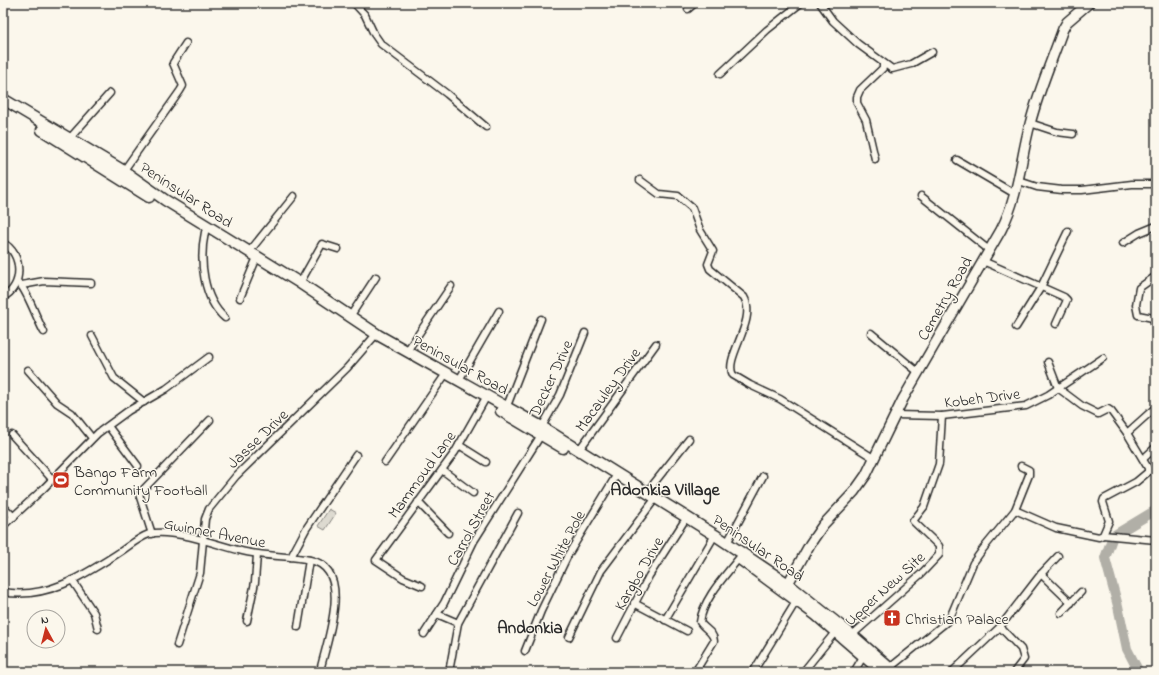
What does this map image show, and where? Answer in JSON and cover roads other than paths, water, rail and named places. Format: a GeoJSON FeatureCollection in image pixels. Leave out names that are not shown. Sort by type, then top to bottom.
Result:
{"type":"FeatureCollection","features":[{"type":"Feature","properties":{"kind":"main road","name":"Peninsular Road"},"geometry":{"type":"LineString","coordinates":[[3,99],[70,138],[205,232],[255,262],[373,338],[540,432],[786,587],[797,600],[836,631],[850,638],[864,655],[888,671]]}},
{"type":"Feature","properties":{"kind":"main road","name":"Peninsular Road"},"geometry":{"type":"LineString","coordinates":[[3,106],[165,200],[351,315],[378,335],[507,406],[540,432],[579,450],[727,543],[786,587],[850,638],[888,671]]}},
{"type":"Feature","properties":{"kind":"street"},"geometry":{"type":"LineString","coordinates":[[354,3],[365,15],[374,34],[381,44],[447,94],[486,127]]}},
{"type":"Feature","properties":{"kind":"street"},"geometry":{"type":"LineString","coordinates":[[688,9],[695,3]]}},
{"type":"Feature","properties":{"kind":"street"},"geometry":{"type":"LineString","coordinates":[[720,74],[767,30],[801,3]]}},
{"type":"Feature","properties":{"kind":"street"},"geometry":{"type":"LineString","coordinates":[[820,3],[833,21],[858,44],[882,60],[884,64],[892,69],[911,64],[932,52]]}},
{"type":"Feature","properties":{"kind":"street","name":"Cemetry Road"},"geometry":{"type":"LineString","coordinates":[[786,587],[810,544],[823,525],[854,492],[875,459],[918,372],[1007,218],[1019,181],[1030,124],[1063,29],[1067,22],[1088,3]]}},
{"type":"Feature","properties":{"kind":"street"},"geometry":{"type":"LineString","coordinates":[[122,174],[180,91],[182,86],[173,63],[186,43]]}},
{"type":"Feature","properties":{"kind":"street"},"geometry":{"type":"LineString","coordinates":[[875,159],[866,120],[857,103],[856,97],[860,90],[883,68],[884,64]]}},
{"type":"Feature","properties":{"kind":"street"},"geometry":{"type":"LineString","coordinates":[[70,138],[110,93]]}},
{"type":"Feature","properties":{"kind":"street"},"geometry":{"type":"LineString","coordinates":[[1030,124],[1057,132],[1073,134]]}},
{"type":"Feature","properties":{"kind":"street"},"geometry":{"type":"LineString","coordinates":[[957,160],[1015,194]]}},
{"type":"Feature","properties":{"kind":"street"},"geometry":{"type":"LineString","coordinates":[[640,180],[660,194],[678,196],[692,208],[700,230],[713,250],[708,264],[710,269],[744,297],[746,301],[746,322],[731,366],[733,375],[786,403],[875,459]]}},
{"type":"Feature","properties":{"kind":"street"},"geometry":{"type":"LineString","coordinates":[[1019,181],[1037,187],[1062,190],[1082,190],[1132,184],[1155,185]]}},
{"type":"Feature","properties":{"kind":"street"},"geometry":{"type":"LineString","coordinates":[[249,252],[294,196]]}},
{"type":"Feature","properties":{"kind":"street"},"geometry":{"type":"LineString","coordinates":[[921,196],[989,250]]}},
{"type":"Feature","properties":{"kind":"street"},"geometry":{"type":"LineString","coordinates":[[1123,243],[1139,233],[1156,226]]}},
{"type":"Feature","properties":{"kind":"street"},"geometry":{"type":"LineString","coordinates":[[1016,327],[1041,287],[1068,231]]}},
{"type":"Feature","properties":{"kind":"street"},"geometry":{"type":"LineString","coordinates":[[205,232],[202,244],[203,267],[211,303],[225,318]]}},
{"type":"Feature","properties":{"kind":"street"},"geometry":{"type":"LineString","coordinates":[[3,243],[15,253],[18,265],[19,284],[44,332]]}},
{"type":"Feature","properties":{"kind":"street"},"geometry":{"type":"LineString","coordinates":[[300,283],[322,244],[338,249]]}},
{"type":"Feature","properties":{"kind":"street"},"geometry":{"type":"LineString","coordinates":[[983,261],[1067,300],[1056,324]]}},
{"type":"Feature","properties":{"kind":"street"},"geometry":{"type":"LineString","coordinates":[[240,298],[255,262]]}},
{"type":"Feature","properties":{"kind":"street"},"geometry":{"type":"LineString","coordinates":[[1156,276],[1139,288],[1136,305],[1138,315],[1153,318],[1156,333]]}},
{"type":"Feature","properties":{"kind":"street"},"geometry":{"type":"LineString","coordinates":[[351,315],[376,277]]}},
{"type":"Feature","properties":{"kind":"street"},"geometry":{"type":"LineString","coordinates":[[3,297],[19,284],[44,281],[91,283]]}},
{"type":"Feature","properties":{"kind":"street"},"geometry":{"type":"LineString","coordinates":[[407,351],[451,286]]}},
{"type":"Feature","properties":{"kind":"street"},"geometry":{"type":"LineString","coordinates":[[459,380],[499,311]]}},
{"type":"Feature","properties":{"kind":"street"},"geometry":{"type":"LineString","coordinates":[[507,406],[541,318]]}},
{"type":"Feature","properties":{"kind":"street"},"geometry":{"type":"LineString","coordinates":[[871,333],[918,372]]}},
{"type":"Feature","properties":{"kind":"street","name":"Decker Drive"},"geometry":{"type":"LineString","coordinates":[[540,432],[562,390],[585,334]]}},
{"type":"Feature","properties":{"kind":"street"},"geometry":{"type":"LineString","coordinates":[[92,336],[114,378],[144,402]]}},
{"type":"Feature","properties":{"kind":"street","name":"Jasse Drive"},"geometry":{"type":"LineString","coordinates":[[177,645],[200,572],[205,519],[217,497],[236,476],[347,368],[373,338]]}},
{"type":"Feature","properties":{"kind":"street","name":"Macauley Drive"},"geometry":{"type":"LineString","coordinates":[[579,450],[656,344]]}},
{"type":"Feature","properties":{"kind":"street"},"geometry":{"type":"LineString","coordinates":[[3,526],[14,517],[92,438],[144,402],[166,389],[210,357]]}},
{"type":"Feature","properties":{"kind":"street","name":"Kobeh Drive"},"geometry":{"type":"LineString","coordinates":[[896,415],[942,416],[1026,406],[1058,388],[1103,358]]}},
{"type":"Feature","properties":{"kind":"street"},"geometry":{"type":"LineString","coordinates":[[1048,362],[1058,388],[1082,406],[1098,414],[1108,409],[1111,411],[1127,433],[1148,468],[1145,476],[1104,499],[1103,502],[1109,521],[1106,536]]}},
{"type":"Feature","properties":{"kind":"street"},"geometry":{"type":"LineString","coordinates":[[28,370],[57,403],[72,413],[92,438]]}},
{"type":"Feature","properties":{"kind":"street"},"geometry":{"type":"LineString","coordinates":[[385,462],[443,378]]}},
{"type":"Feature","properties":{"kind":"street","name":"Mammoud Lane"},"geometry":{"type":"LineString","coordinates":[[422,586],[403,578],[376,560],[460,446],[484,401]]}},
{"type":"Feature","properties":{"kind":"street"},"geometry":{"type":"LineString","coordinates":[[1127,433],[1156,407]]}},
{"type":"Feature","properties":{"kind":"street","name":"Upper New Site"},"geometry":{"type":"LineString","coordinates":[[850,638],[921,574],[939,555],[939,546],[913,521],[924,507],[939,464],[942,416]]}},
{"type":"Feature","properties":{"kind":"street"},"geometry":{"type":"LineString","coordinates":[[152,534],[139,494],[210,420]]}},
{"type":"Feature","properties":{"kind":"street"},"geometry":{"type":"LineString","coordinates":[[108,426],[138,466]]}},
{"type":"Feature","properties":{"kind":"street","name":"Carrol Street"},"geometry":{"type":"LineString","coordinates":[[424,634],[437,614],[474,541],[540,432]]}},
{"type":"Feature","properties":{"kind":"street"},"geometry":{"type":"LineString","coordinates":[[12,435],[52,479]]}},
{"type":"Feature","properties":{"kind":"street"},"geometry":{"type":"LineString","coordinates":[[647,492],[688,439]]}},
{"type":"Feature","properties":{"kind":"street"},"geometry":{"type":"LineString","coordinates":[[460,446],[486,462]]}},
{"type":"Feature","properties":{"kind":"street"},"geometry":{"type":"LineString","coordinates":[[1143,459],[1156,447]]}},
{"type":"Feature","properties":{"kind":"street"},"geometry":{"type":"LineString","coordinates":[[291,557],[306,529],[356,455]]}},
{"type":"Feature","properties":{"kind":"street"},"geometry":{"type":"LineString","coordinates":[[888,671],[950,620],[973,563],[1015,510],[1029,475],[1028,470],[1021,466]]}},
{"type":"Feature","properties":{"kind":"street"},"geometry":{"type":"LineString","coordinates":[[442,470],[473,493]]}},
{"type":"Feature","properties":{"kind":"street"},"geometry":{"type":"LineString","coordinates":[[727,543],[763,476]]}},
{"type":"Feature","properties":{"kind":"street","name":"Lower White Pole"},"geometry":{"type":"LineString","coordinates":[[525,651],[541,611],[568,555],[614,479]]}},
{"type":"Feature","properties":{"kind":"street"},"geometry":{"type":"LineString","coordinates":[[418,502],[448,533]]}},
{"type":"Feature","properties":{"kind":"street"},"geometry":{"type":"LineString","coordinates":[[569,637],[591,588],[601,571],[652,503]]}},
{"type":"Feature","properties":{"kind":"street"},"geometry":{"type":"LineString","coordinates":[[3,506],[14,517]]}},
{"type":"Feature","properties":{"kind":"street"},"geometry":{"type":"LineString","coordinates":[[1015,510],[1056,528],[1093,536],[1156,540]]}},
{"type":"Feature","properties":{"kind":"street"},"geometry":{"type":"LineString","coordinates":[[448,672],[458,623],[518,513]]}},
{"type":"Feature","properties":{"kind":"street","name":"Kargbo Drive"},"geometry":{"type":"LineString","coordinates":[[617,638],[634,603],[665,548],[683,523]]}},
{"type":"Feature","properties":{"kind":"street","name":"Gwinner Avenue"},"geometry":{"type":"LineString","coordinates":[[3,592],[18,594],[53,589],[72,580],[137,540],[152,534],[181,536],[203,540],[257,555],[291,557],[309,560],[317,562],[328,572],[334,588],[336,601],[335,614],[320,671]]}},
{"type":"Feature","properties":{"kind":"street"},"geometry":{"type":"LineString","coordinates":[[666,620],[712,540]]}},
{"type":"Feature","properties":{"kind":"street"},"geometry":{"type":"LineString","coordinates":[[247,621],[255,582],[257,555]]}},
{"type":"Feature","properties":{"kind":"street"},"geometry":{"type":"LineString","coordinates":[[952,672],[1000,627],[1041,574],[1058,556]]}},
{"type":"Feature","properties":{"kind":"street"},"geometry":{"type":"LineString","coordinates":[[695,672],[714,641],[712,634],[703,627],[700,622],[704,611],[714,591],[739,558]]}},
{"type":"Feature","properties":{"kind":"street"},"geometry":{"type":"LineString","coordinates":[[298,627],[309,560]]}},
{"type":"Feature","properties":{"kind":"street"},"geometry":{"type":"LineString","coordinates":[[1041,574],[1071,603]]}},
{"type":"Feature","properties":{"kind":"street"},"geometry":{"type":"LineString","coordinates":[[72,580],[94,613],[98,629]]}},
{"type":"Feature","properties":{"kind":"street"},"geometry":{"type":"LineString","coordinates":[[1062,613],[1081,592]]}},
{"type":"Feature","properties":{"kind":"street"},"geometry":{"type":"LineString","coordinates":[[753,672],[797,600]]}},
{"type":"Feature","properties":{"kind":"street"},"geometry":{"type":"LineString","coordinates":[[634,603],[687,632]]}},
{"type":"Feature","properties":{"kind":"street"},"geometry":{"type":"LineString","coordinates":[[437,614],[458,623]]}},
{"type":"Feature","properties":{"kind":"street"},"geometry":{"type":"LineString","coordinates":[[1000,627],[1023,653],[1023,662],[1014,672]]}},
{"type":"Feature","properties":{"kind":"street"},"geometry":{"type":"LineString","coordinates":[[803,672],[836,631]]}},
{"type":"Feature","properties":{"kind":"street"},"geometry":{"type":"LineString","coordinates":[[854,672],[864,655]]}},
{"type":"Feature","properties":{"kind":"waterway"},"geometry":{"type":"LineString","coordinates":[[1139,672],[1127,649],[1118,606],[1105,558],[1113,536],[1156,510]]}},
{"type":"Feature","properties":{"kind":"place","name":"Bango Farm Community Football"},"geometry":{"type":"Point","coordinates":[61,480]}},
{"type":"Feature","properties":{"kind":"place","name":"Christian Palace"},"geometry":{"type":"Point","coordinates":[892,618]}},
{"type":"Feature","properties":{"kind":"district","name":"Adonkia Village"},"geometry":{"type":"Point","coordinates":[665,489]}},
{"type":"Feature","properties":{"kind":"district","name":"Andonkia"},"geometry":{"type":"Point","coordinates":[530,627]}}]}
